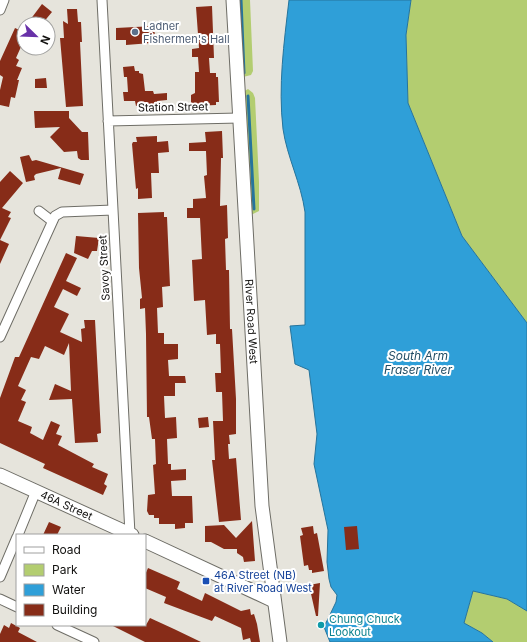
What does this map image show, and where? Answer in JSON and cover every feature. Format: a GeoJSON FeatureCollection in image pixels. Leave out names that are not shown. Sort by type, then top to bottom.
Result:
{"type":"FeatureCollection","features":[{"type":"Feature","properties":{"kind":"main road","name":"River Road West"},"geometry":{"type":"LineString","coordinates":[[232,0],[262,506],[280,642]]}},
{"type":"Feature","properties":{"kind":"main road","name":"46A Street"},"geometry":{"type":"LineString","coordinates":[[0,475],[131,534]]}},
{"type":"Feature","properties":{"kind":"main road"},"geometry":{"type":"LineString","coordinates":[[146,541],[274,600]]}},
{"type":"Feature","properties":{"kind":"street"},"geometry":{"type":"LineString","coordinates":[[0,10],[4,0]]}},
{"type":"Feature","properties":{"kind":"street","name":"Savoy Street"},"geometry":{"type":"LineString","coordinates":[[102,0],[131,534]]}},
{"type":"Feature","properties":{"kind":"street","name":"Station Street"},"geometry":{"type":"LineString","coordinates":[[108,121],[239,118]]}},
{"type":"Feature","properties":{"kind":"street"},"geometry":{"type":"LineString","coordinates":[[0,337],[52,221],[58,213],[113,210]]}},
{"type":"Feature","properties":{"kind":"street"},"geometry":{"type":"LineString","coordinates":[[39,211],[52,221]]}},
{"type":"Feature","properties":{"kind":"street"},"geometry":{"type":"LineString","coordinates":[[18,534],[36,491]]}},
{"type":"Feature","properties":{"kind":"street"},"geometry":{"type":"LineString","coordinates":[[0,577],[16,538]]}},
{"type":"Feature","properties":{"kind":"street"},"geometry":{"type":"LineString","coordinates":[[0,599],[16,607]]}},
{"type":"Feature","properties":{"kind":"street"},"geometry":{"type":"LineString","coordinates":[[59,626],[94,642]]}},
{"type":"Feature","properties":{"kind":"green space"},"geometry":{"type":"Polygon","coordinates":[[[238,0],[250,0],[253,71],[251,75],[243,77],[238,0]]]}},
{"type":"Feature","properties":{"kind":"green space"},"geometry":{"type":"Polygon","coordinates":[[[411,0],[527,0],[527,323],[462,236],[408,103],[406,35],[411,0]]]}},
{"type":"Feature","properties":{"kind":"green space"},"geometry":{"type":"Polygon","coordinates":[[[248,89],[253,93],[255,98],[259,182],[259,211],[253,214],[251,214],[243,92],[248,89]]]}},
{"type":"Feature","properties":{"kind":"green space"},"geometry":{"type":"Polygon","coordinates":[[[473,591],[507,599],[527,611],[527,642],[493,642],[482,633],[464,623],[473,591]]]}},
{"type":"Feature","properties":{"kind":"water","name":"South Arm Fraser River"},"geometry":{"type":"Polygon","coordinates":[[[289,0],[411,0],[406,35],[408,103],[462,236],[527,323],[527,611],[507,599],[473,591],[464,623],[482,633],[493,642],[330,642],[324,627],[336,602],[337,595],[331,587],[329,579],[327,562],[328,530],[314,464],[317,434],[309,370],[295,364],[290,326],[305,325],[305,212],[283,129],[281,81],[289,0]]]}},
{"type":"Feature","properties":{"kind":"building"},"geometry":{"type":"Polygon","coordinates":[[[42,4],[52,12],[49,16],[33,16],[42,4]]]}},
{"type":"Feature","properties":{"kind":"building"},"geometry":{"type":"Polygon","coordinates":[[[212,6],[214,58],[209,58],[210,73],[216,73],[216,77],[218,77],[219,102],[216,102],[216,105],[193,106],[191,105],[191,95],[195,93],[195,72],[199,72],[198,57],[192,57],[192,49],[199,48],[196,7],[212,6]]]}},
{"type":"Feature","properties":{"kind":"building"},"geometry":{"type":"Polygon","coordinates":[[[67,9],[77,9],[78,22],[81,22],[82,42],[80,42],[83,106],[66,107],[60,38],[64,38],[63,21],[68,24],[67,9]]]}},
{"type":"Feature","properties":{"kind":"building","name":"Ladner Fishermen's Hall"},"geometry":{"type":"Polygon","coordinates":[[[154,26],[155,37],[151,37],[151,43],[126,45],[126,40],[116,40],[116,28],[154,26]]]}},
{"type":"Feature","properties":{"kind":"building"},"geometry":{"type":"Polygon","coordinates":[[[16,28],[16,58],[19,60],[16,66],[22,68],[17,80],[19,80],[15,98],[11,97],[9,107],[0,105],[0,90],[3,77],[0,75],[0,61],[16,28]]]}},
{"type":"Feature","properties":{"kind":"building"},"geometry":{"type":"Polygon","coordinates":[[[134,66],[135,71],[139,71],[139,73],[143,74],[145,91],[153,91],[154,94],[167,93],[167,100],[157,101],[157,104],[155,105],[136,106],[135,101],[124,101],[123,92],[128,92],[127,77],[124,77],[123,67],[134,66]]]}},
{"type":"Feature","properties":{"kind":"building"},"geometry":{"type":"Polygon","coordinates":[[[46,78],[47,88],[35,88],[35,79],[46,78]]]}},
{"type":"Feature","properties":{"kind":"building"},"geometry":{"type":"Polygon","coordinates":[[[34,111],[69,111],[69,118],[82,132],[88,132],[89,160],[81,160],[78,158],[77,151],[64,152],[50,137],[60,127],[35,128],[34,111]]]}},
{"type":"Feature","properties":{"kind":"building"},"geometry":{"type":"Polygon","coordinates":[[[222,131],[223,158],[221,158],[220,206],[227,205],[228,238],[225,239],[226,270],[229,270],[230,329],[232,329],[236,399],[236,434],[229,435],[230,444],[228,444],[229,459],[236,458],[241,520],[219,522],[212,460],[215,460],[213,421],[223,421],[222,392],[216,392],[215,373],[221,373],[220,344],[216,344],[216,334],[207,335],[205,300],[194,301],[192,260],[202,259],[200,218],[187,218],[187,208],[193,208],[193,199],[206,198],[204,176],[207,175],[206,151],[189,151],[189,143],[206,142],[205,132],[222,131]]]}},
{"type":"Feature","properties":{"kind":"building"},"geometry":{"type":"Polygon","coordinates":[[[157,136],[157,142],[168,141],[169,152],[158,153],[159,173],[151,173],[152,198],[138,199],[132,144],[133,142],[137,142],[136,137],[157,136]]]}},
{"type":"Feature","properties":{"kind":"building"},"geometry":{"type":"Polygon","coordinates":[[[29,155],[32,161],[36,160],[84,174],[80,185],[58,179],[61,168],[36,174],[34,176],[35,180],[26,182],[20,157],[29,155]]]}},
{"type":"Feature","properties":{"kind":"building"},"geometry":{"type":"Polygon","coordinates":[[[10,171],[23,183],[2,208],[11,212],[8,217],[11,218],[0,240],[0,182],[10,171]]]}},
{"type":"Feature","properties":{"kind":"building"},"geometry":{"type":"Polygon","coordinates":[[[164,212],[164,217],[167,217],[170,286],[162,287],[163,307],[157,308],[158,333],[164,333],[164,344],[178,344],[178,359],[168,360],[169,376],[185,376],[186,383],[175,383],[175,396],[164,396],[165,418],[176,417],[177,438],[167,439],[168,464],[171,464],[171,470],[186,469],[186,480],[171,481],[172,496],[192,496],[193,523],[185,523],[185,528],[175,529],[175,524],[159,524],[159,518],[154,518],[154,515],[149,515],[147,511],[148,495],[155,494],[153,465],[156,464],[155,439],[152,439],[149,417],[147,417],[145,308],[140,309],[140,299],[142,298],[139,268],[138,213],[164,212]]]}},
{"type":"Feature","properties":{"kind":"building"},"geometry":{"type":"Polygon","coordinates":[[[76,236],[99,238],[97,251],[92,251],[88,259],[74,253],[76,236]]]}},
{"type":"Feature","properties":{"kind":"building"},"geometry":{"type":"Polygon","coordinates":[[[0,240],[9,244],[0,264],[0,240]]]}},
{"type":"Feature","properties":{"kind":"building"},"geometry":{"type":"Polygon","coordinates":[[[66,253],[77,258],[66,281],[81,288],[77,296],[63,289],[54,307],[69,314],[60,332],[82,342],[81,329],[85,328],[84,320],[95,320],[101,433],[97,434],[98,442],[75,443],[72,399],[49,400],[55,384],[71,391],[69,343],[64,355],[45,346],[39,359],[31,357],[18,386],[26,390],[21,400],[26,402],[18,421],[32,427],[30,433],[43,440],[51,421],[60,425],[56,434],[62,436],[58,445],[94,464],[92,467],[108,474],[104,484],[107,486],[103,495],[43,468],[45,464],[0,443],[0,398],[15,357],[19,357],[66,253]]]}},
{"type":"Feature","properties":{"kind":"building"},"geometry":{"type":"Polygon","coordinates":[[[208,417],[209,427],[199,428],[198,418],[208,417]]]}},
{"type":"Feature","properties":{"kind":"building"},"geometry":{"type":"Polygon","coordinates":[[[252,521],[255,561],[244,562],[243,557],[237,553],[237,549],[224,549],[211,542],[205,542],[205,526],[224,525],[236,538],[252,521]]]}},
{"type":"Feature","properties":{"kind":"building"},"geometry":{"type":"Polygon","coordinates":[[[49,522],[61,527],[58,534],[43,534],[49,522]]]}},
{"type":"Feature","properties":{"kind":"building"},"geometry":{"type":"Polygon","coordinates":[[[313,526],[314,534],[317,533],[324,571],[312,573],[312,570],[309,570],[308,565],[304,566],[300,536],[303,535],[301,528],[313,526]]]}},
{"type":"Feature","properties":{"kind":"building"},"geometry":{"type":"Polygon","coordinates":[[[357,526],[359,549],[346,550],[344,527],[357,526]]]}},
{"type":"Feature","properties":{"kind":"building"},"geometry":{"type":"Polygon","coordinates":[[[148,568],[180,582],[177,589],[202,601],[205,593],[241,611],[250,609],[251,615],[254,614],[260,642],[251,642],[250,638],[243,640],[241,628],[215,616],[212,621],[164,603],[166,597],[146,588],[146,573],[148,568]]]}},
{"type":"Feature","properties":{"kind":"building"},"geometry":{"type":"Polygon","coordinates":[[[320,583],[318,616],[316,616],[309,585],[320,583]]]}},
{"type":"Feature","properties":{"kind":"building"},"geometry":{"type":"Polygon","coordinates":[[[150,618],[201,642],[145,642],[113,626],[146,625],[150,618]]]}},
{"type":"Feature","properties":{"kind":"building"},"geometry":{"type":"Polygon","coordinates":[[[11,623],[20,628],[18,632],[37,642],[0,642],[0,634],[4,625],[9,628],[11,623]]]}},
{"type":"Feature","properties":{"kind":"waterway"},"geometry":{"type":"LineString","coordinates":[[241,0],[244,73]]}},
{"type":"Feature","properties":{"kind":"waterway"},"geometry":{"type":"LineString","coordinates":[[248,96],[254,209]]}},
{"type":"Feature","properties":{"kind":"place","name":"Ladner Fishermen's Hall"},"geometry":{"type":"Point","coordinates":[135,32]}},
{"type":"Feature","properties":{"kind":"place","name":"46A Street (NB) at River Road West"},"geometry":{"type":"Point","coordinates":[206,581]}},
{"type":"Feature","properties":{"kind":"place","name":"Chung Chuck Lookout"},"geometry":{"type":"Point","coordinates":[321,625]}}]}
